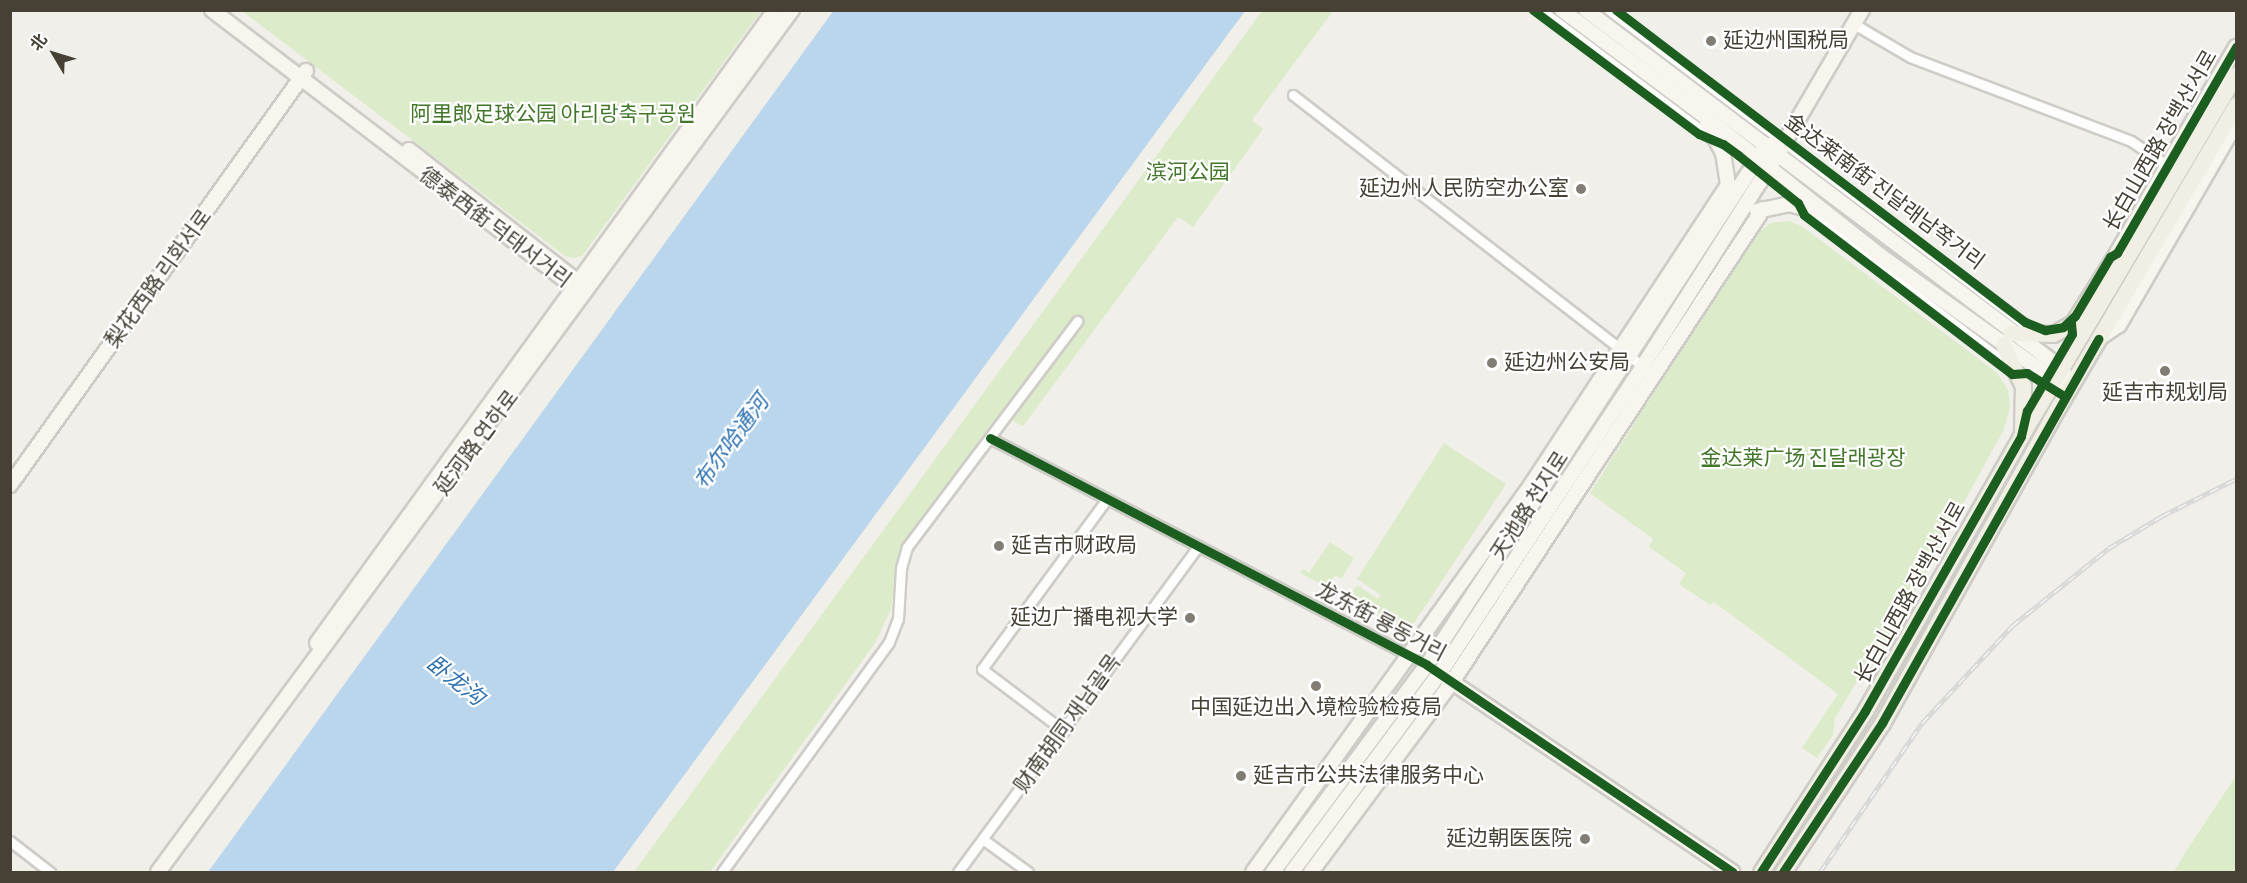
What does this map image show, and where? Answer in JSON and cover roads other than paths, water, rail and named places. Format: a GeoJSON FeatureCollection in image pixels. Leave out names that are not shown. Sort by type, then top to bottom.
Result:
{"type":"FeatureCollection","features":[{"type":"Feature","properties":{"kind":"main road","name":"德泰西街 덕태서거리"},"geometry":{"type":"LineString","coordinates":[[212,10],[303,75],[587,293]]}},
{"type":"Feature","properties":{"kind":"main road","name":"德泰西街 덕태서거리"},"geometry":{"type":"LineString","coordinates":[[226,10],[303,75]]}},
{"type":"Feature","properties":{"kind":"main road","name":"延河路 연하로"},"geometry":{"type":"LineString","coordinates":[[147,873],[542,336],[576,284],[688,135],[775,10]]}},
{"type":"Feature","properties":{"kind":"main road","name":"延河路 연하로"},"geometry":{"type":"LineString","coordinates":[[158,873],[587,293],[792,10]]}},
{"type":"Feature","properties":{"kind":"main road","name":"金达莱南街 진달래남쪽거리"},"geometry":{"type":"LineString","coordinates":[[1562,10],[1703,115],[1824,214],[2071,384]]}},
{"type":"Feature","properties":{"kind":"main road","name":"金达莱南街 진달래남쪽거리"},"geometry":{"type":"LineString","coordinates":[[1586,10],[1766,146],[2007,339]]}},
{"type":"Feature","properties":{"kind":"main road","name":"天池路 천지로"},"geometry":{"type":"LineString","coordinates":[[1253,873],[1626,353],[1730,201],[1763,163],[1777,155],[1862,10]]}},
{"type":"Feature","properties":{"kind":"main road","name":"长白山西路 장백산서로"},"geometry":{"type":"LineString","coordinates":[[1761,873],[1860,720],[2021,436],[2135,244],[2236,47]]}},
{"type":"Feature","properties":{"kind":"main road","name":"长白山西路 장백산서로"},"geometry":{"type":"LineString","coordinates":[[2117,253],[2236,74]]}},
{"type":"Feature","properties":{"kind":"main road","name":"梨花西路 리화서로"},"geometry":{"type":"LineString","coordinates":[[10,485],[303,75]]}},
{"type":"Feature","properties":{"kind":"main road","name":"长白山西路 장백산서로"},"geometry":{"type":"LineString","coordinates":[[1783,873],[1882,723],[2071,384],[2236,105]]}},
{"type":"Feature","properties":{"kind":"main road"},"geometry":{"type":"LineString","coordinates":[[1703,115],[1719,143],[1730,201]]}},
{"type":"Feature","properties":{"kind":"main road","name":"长白山西路 장백산서로"},"geometry":{"type":"LineString","coordinates":[[2098,339],[2120,325],[2236,123]]}},
{"type":"Feature","properties":{"kind":"main road"},"geometry":{"type":"LineString","coordinates":[[1766,146],[1784,142]]}},
{"type":"Feature","properties":{"kind":"main road","name":"天池路 천지로"},"geometry":{"type":"LineString","coordinates":[[1292,873],[1440,673],[1539,519],[1643,366],[1724,237],[1763,163],[1766,146]]}},
{"type":"Feature","properties":{"kind":"main road","name":"天池路 천지로"},"geometry":{"type":"LineString","coordinates":[[1273,873],[1427,665],[1626,353],[1728,185]]}},
{"type":"Feature","properties":{"kind":"main road"},"geometry":{"type":"LineString","coordinates":[[1724,237],[1763,208],[1799,206],[1824,214]]}},
{"type":"Feature","properties":{"kind":"main road","name":"天池路 천지로"},"geometry":{"type":"LineString","coordinates":[[1311,873],[1452,682],[1763,208]]}},
{"type":"Feature","properties":{"kind":"main road"},"geometry":{"type":"LineString","coordinates":[[2036,446],[2021,436],[2025,400],[2019,373],[2007,339],[2040,336],[2073,323],[2117,253],[2135,244]]}},
{"type":"Feature","properties":{"kind":"main road"},"geometry":{"type":"LineString","coordinates":[[1539,519],[1567,507]]}},
{"type":"Feature","properties":{"kind":"main road","name":"龙东街 룡동거리"},"geometry":{"type":"LineString","coordinates":[[1427,665],[1733,873]]}},
{"type":"Feature","properties":{"kind":"street"},"geometry":{"type":"LineString","coordinates":[[1541,10],[1719,143]]}},
{"type":"Feature","properties":{"kind":"street","name":"金达莱南街 진달래남쪽거리"},"geometry":{"type":"LineString","coordinates":[[1609,10],[2040,336]]}},
{"type":"Feature","properties":{"kind":"street"},"geometry":{"type":"LineString","coordinates":[[1854,24],[1910,57],[2131,141],[2173,169]]}},
{"type":"Feature","properties":{"kind":"street"},"geometry":{"type":"LineString","coordinates":[[1293,95],[1643,366]]}},
{"type":"Feature","properties":{"kind":"street"},"geometry":{"type":"LineString","coordinates":[[1799,206],[2019,373]]}},
{"type":"Feature","properties":{"kind":"street"},"geometry":{"type":"LineString","coordinates":[[722,873],[889,642],[898,619],[901,568],[907,547],[1077,321]]}},
{"type":"Feature","properties":{"kind":"street","name":"龙东街 룡동거리"},"geometry":{"type":"LineString","coordinates":[[990,438],[1427,665]]}},
{"type":"Feature","properties":{"kind":"street"},"geometry":{"type":"LineString","coordinates":[[1064,730],[982,669],[1107,499]]}},
{"type":"Feature","properties":{"kind":"street","name":"财南胡同 재남골목"},"geometry":{"type":"LineString","coordinates":[[958,873],[1198,546]]}},
{"type":"Feature","properties":{"kind":"street"},"geometry":{"type":"LineString","coordinates":[[984,840],[1028,873]]}},
{"type":"Feature","properties":{"kind":"street"},"geometry":{"type":"LineString","coordinates":[[10,841],[50,873]]}},
{"type":"Feature","properties":{"kind":"water"},"geometry":{"type":"Polygon","coordinates":[[[834,10],[1245,11],[613,872],[208,872],[834,10]]]}},
{"type":"Feature","properties":{"kind":"railway"},"geometry":{"type":"LineString","coordinates":[[1820,872],[1922,723],[2012,626],[2109,548],[2162,516],[2236,479]]}},
{"type":"Feature","properties":{"kind":"place","name":"延边州国税局"},"geometry":{"type":"Point","coordinates":[1711,41]}},
{"type":"Feature","properties":{"kind":"place","name":"延边州人民防空办公室"},"geometry":{"type":"Point","coordinates":[1581,189]}},
{"type":"Feature","properties":{"kind":"place","name":"延边州公安局"},"geometry":{"type":"Point","coordinates":[1492,363]}},
{"type":"Feature","properties":{"kind":"place","name":"延吉市规划局"},"geometry":{"type":"Point","coordinates":[2165,371]}},
{"type":"Feature","properties":{"kind":"place","name":"延吉市财政局"},"geometry":{"type":"Point","coordinates":[999,546]}},
{"type":"Feature","properties":{"kind":"place","name":"延边广播电视大学"},"geometry":{"type":"Point","coordinates":[1190,618]}},
{"type":"Feature","properties":{"kind":"place","name":"中国延边出入境检验检疫局"},"geometry":{"type":"Point","coordinates":[1316,686]}},
{"type":"Feature","properties":{"kind":"place","name":"延吉市公共法律服务中心"},"geometry":{"type":"Point","coordinates":[1241,776]}},
{"type":"Feature","properties":{"kind":"place","name":"延边朝医医院"},"geometry":{"type":"Point","coordinates":[1585,839]}},
{"type":"Feature","properties":{"kind":"park label","name":"阿里郎足球公园 아리랑축구공원"},"geometry":{"type":"Point","coordinates":[553,115]}},
{"type":"Feature","properties":{"kind":"park label","name":"滨河公园"},"geometry":{"type":"Point","coordinates":[1188,173]}},
{"type":"Feature","properties":{"kind":"park label","name":"金达莱广场 진달래광장"},"geometry":{"type":"Point","coordinates":[1803,459]}},
{"type":"Feature","properties":{"kind":"water label","name":"布尔哈通河"},"geometry":{"type":"Point","coordinates":[732,442]}},
{"type":"Feature","properties":{"kind":"water label","name":"卧龙沟"},"geometry":{"type":"Point","coordinates":[455,681]}}]}
